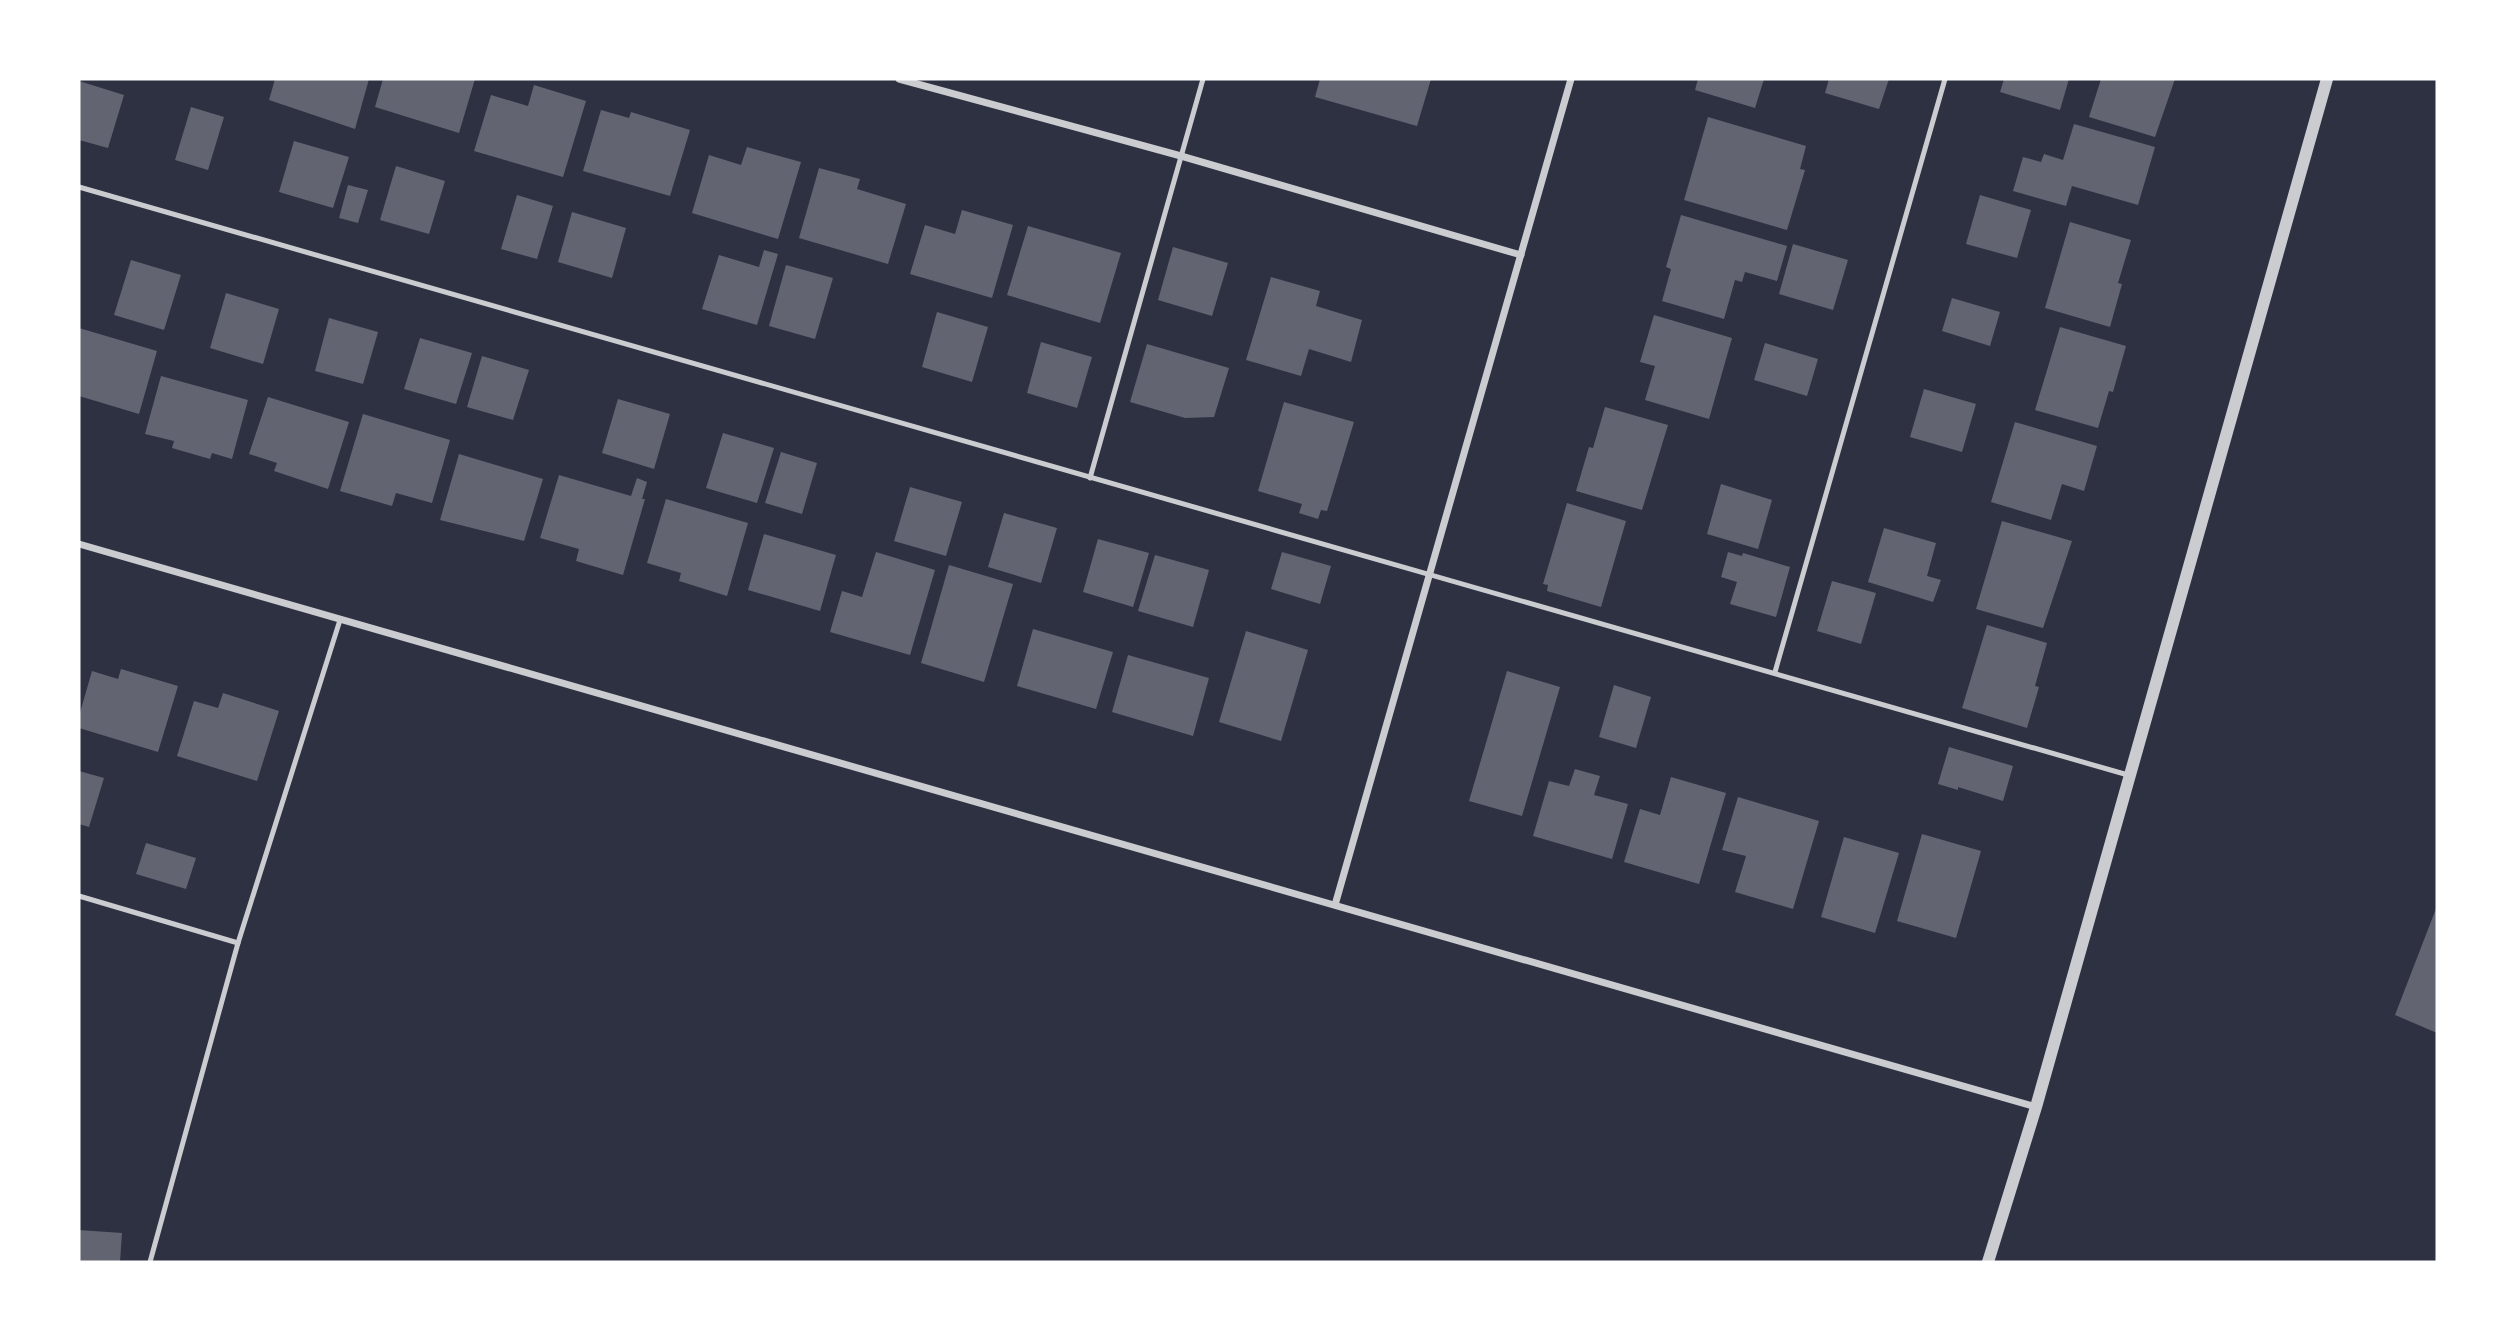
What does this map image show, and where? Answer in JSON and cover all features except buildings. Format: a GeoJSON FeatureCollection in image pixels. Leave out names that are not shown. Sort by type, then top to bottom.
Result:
{"type":"FeatureCollection","features":[{"type":"Feature","properties":{"kind":"street"},"geometry":{"type":"LineString","coordinates":[[899,79],[1181,156],[1521,255]]}},
{"type":"Feature","properties":{"kind":"street"},"geometry":{"type":"LineString","coordinates":[[1335,905],[1571,79]]}},
{"type":"Feature","properties":{"kind":"street"},"geometry":{"type":"LineString","coordinates":[[1988,1262],[2036,1107],[2327,79]]}},
{"type":"Feature","properties":{"kind":"street"},"geometry":{"type":"LineString","coordinates":[[79,544],[2036,1107]]}},
{"type":"Feature","properties":{"kind":"lane"},"geometry":{"type":"LineString","coordinates":[[1090,478],[1203,79]]}},
{"type":"Feature","properties":{"kind":"lane"},"geometry":{"type":"LineString","coordinates":[[1775,672],[1945,79]]}},
{"type":"Feature","properties":{"kind":"lane"},"geometry":{"type":"LineString","coordinates":[[79,187],[2128,775]]}},
{"type":"Feature","properties":{"kind":"lane"},"geometry":{"type":"LineString","coordinates":[[150,1262],[238,943],[340,620]]}},
{"type":"Feature","properties":{"kind":"lane"},"geometry":{"type":"LineString","coordinates":[[79,896],[238,943]]}}]}
